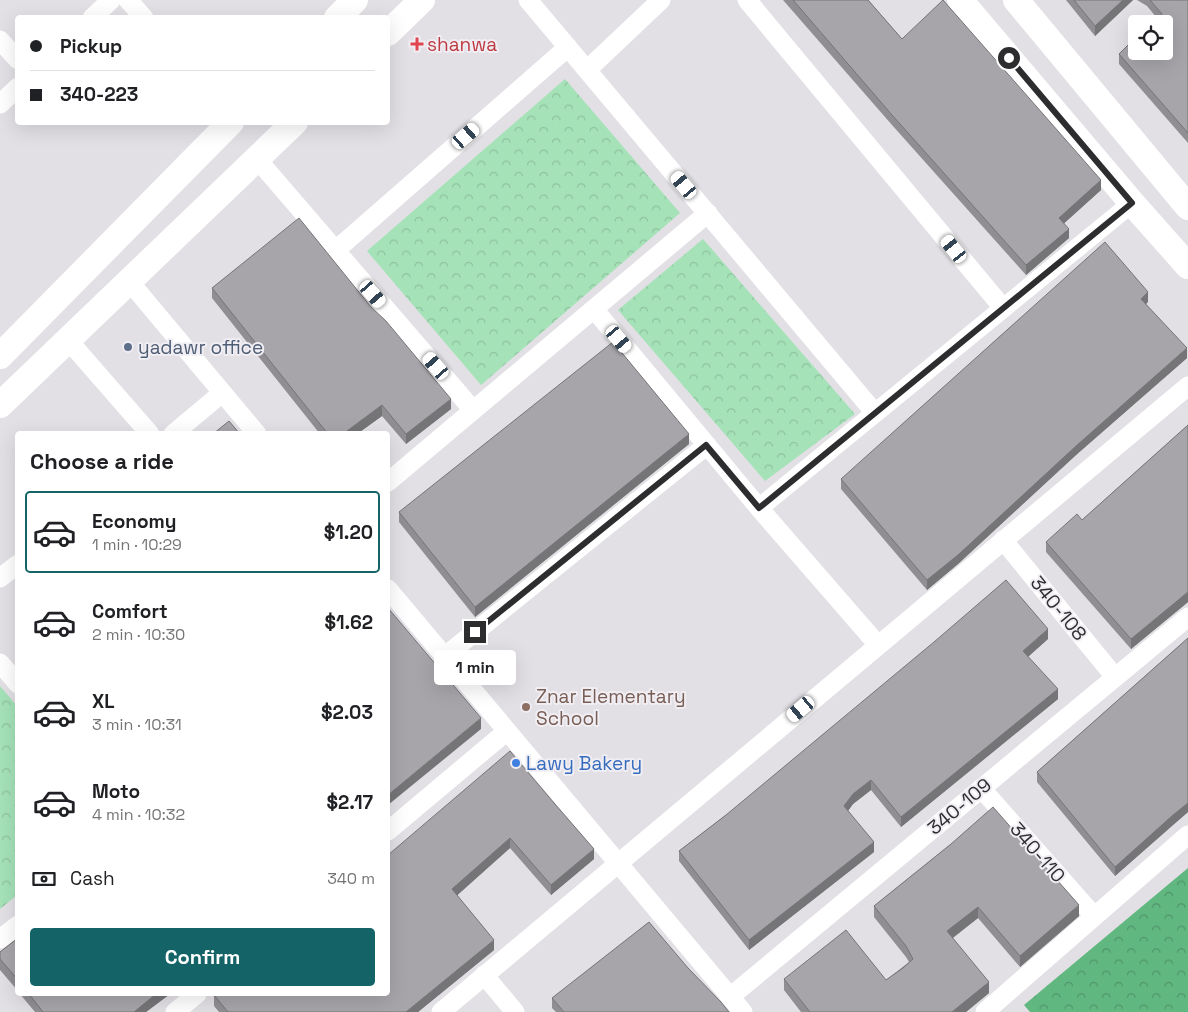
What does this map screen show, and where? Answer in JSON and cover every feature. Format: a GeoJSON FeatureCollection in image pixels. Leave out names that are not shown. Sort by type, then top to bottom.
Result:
{"type":"FeatureCollection","features":[{"type":"Feature","properties":{"kind":"street"},"geometry":{"type":"LineString","coordinates":[[95,15],[111,0]]}},
{"type":"Feature","properties":{"kind":"street"},"geometry":{"type":"LineString","coordinates":[[128,0],[141,15]]}},
{"type":"Feature","properties":{"kind":"street"},"geometry":{"type":"LineString","coordinates":[[340,15],[355,0]]}},
{"type":"Feature","properties":{"kind":"street"},"geometry":{"type":"LineString","coordinates":[[390,31],[422,0]]}},
{"type":"Feature","properties":{"kind":"street"},"geometry":{"type":"LineString","coordinates":[[528,0],[875,413]]}},
{"type":"Feature","properties":{"kind":"street"},"geometry":{"type":"LineString","coordinates":[[587,70],[661,0]]}},
{"type":"Feature","properties":{"kind":"street"},"geometry":{"type":"LineString","coordinates":[[747,0],[1003,308]]}},
{"type":"Feature","properties":{"kind":"street"},"geometry":{"type":"LineString","coordinates":[[960,0],[1132,203],[1188,266]]}},
{"type":"Feature","properties":{"kind":"street"},"geometry":{"type":"LineString","coordinates":[[1016,0],[1188,206]]}},
{"type":"Feature","properties":{"kind":"street"},"geometry":{"type":"LineString","coordinates":[[0,40],[15,57]]}},
{"type":"Feature","properties":{"kind":"street"},"geometry":{"type":"LineString","coordinates":[[336,250],[568,47]]}},
{"type":"Feature","properties":{"kind":"street"},"geometry":{"type":"LineString","coordinates":[[0,104],[15,91]]}},
{"type":"Feature","properties":{"kind":"street"},"geometry":{"type":"LineString","coordinates":[[0,356],[228,125]]}},
{"type":"Feature","properties":{"kind":"street"},"geometry":{"type":"LineString","coordinates":[[0,405],[292,125]]}},
{"type":"Feature","properties":{"kind":"street"},"geometry":{"type":"LineString","coordinates":[[257,159],[473,410]]}},
{"type":"Feature","properties":{"kind":"street"},"geometry":{"type":"LineString","coordinates":[[759,508],[1132,203]]}},
{"type":"Feature","properties":{"kind":"street"},"geometry":{"type":"LineString","coordinates":[[390,480],[708,213]]}},
{"type":"Feature","properties":{"kind":"street"},"geometry":{"type":"LineString","coordinates":[[130,282],[254,431]]}},
{"type":"Feature","properties":{"kind":"street"},"geometry":{"type":"LineString","coordinates":[[594,308],[759,508],[878,645]]}},
{"type":"Feature","properties":{"kind":"street"},"geometry":{"type":"LineString","coordinates":[[68,340],[147,431]]}},
{"type":"Feature","properties":{"kind":"street"},"geometry":{"type":"LineString","coordinates":[[441,1012],[1188,386]]}},
{"type":"Feature","properties":{"kind":"street"},"geometry":{"type":"LineString","coordinates":[[177,431],[222,393]]}},
{"type":"Feature","properties":{"kind":"street"},"geometry":{"type":"LineString","coordinates":[[444,656],[706,445]]}},
{"type":"Feature","properties":{"kind":"street","name":"340-108"},"geometry":{"type":"LineString","coordinates":[[1003,540],[1116,677]]}},
{"type":"Feature","properties":{"kind":"street"},"geometry":{"type":"LineString","coordinates":[[0,578],[15,566]]}},
{"type":"Feature","properties":{"kind":"street"},"geometry":{"type":"LineString","coordinates":[[390,591],[743,1012]]}},
{"type":"Feature","properties":{"kind":"street","name":"340-109"},"geometry":{"type":"LineString","coordinates":[[730,996],[1188,617]]}},
{"type":"Feature","properties":{"kind":"street"},"geometry":{"type":"LineString","coordinates":[[0,663],[15,680]]}},
{"type":"Feature","properties":{"kind":"street"},"geometry":{"type":"LineString","coordinates":[[390,829],[507,731]]}},
{"type":"Feature","properties":{"kind":"street","name":"340-110"},"geometry":{"type":"LineString","coordinates":[[981,788],[1094,916]]}},
{"type":"Feature","properties":{"kind":"street"},"geometry":{"type":"LineString","coordinates":[[987,1011],[1188,835]]}},
{"type":"Feature","properties":{"kind":"street"},"geometry":{"type":"LineString","coordinates":[[0,939],[15,927]]}},
{"type":"Feature","properties":{"kind":"street"},"geometry":{"type":"LineString","coordinates":[[484,975],[515,1012]]}},
{"type":"Feature","properties":{"kind":"green space"},"geometry":{"type":"Polygon","coordinates":[[[565,79],[680,213],[481,385],[367,251],[565,79]]]}},
{"type":"Feature","properties":{"kind":"green space"},"geometry":{"type":"Polygon","coordinates":[[[703,239],[855,414],[765,481],[618,310],[703,239]]]}},
{"type":"Feature","properties":{"kind":"green space"},"geometry":{"type":"Polygon","coordinates":[[[0,686],[15,704],[15,897],[0,909],[0,686]]]}},
{"type":"Feature","properties":{"kind":"green space"},"geometry":{"type":"Polygon","coordinates":[[[1188,868],[1188,1012],[1030,1012],[1024,1005],[1188,868]]]}},
{"type":"Feature","properties":{"kind":"building"},"geometry":{"type":"Polygon","coordinates":[[[793,0],[868,0],[902,39],[943,0],[1101,180],[1059,218],[1069,229],[1026,265],[892,115],[793,0]]]}},
{"type":"Feature","properties":{"kind":"building"},"geometry":{"type":"Polygon","coordinates":[[[1074,0],[1123,0],[1095,26],[1074,0]]]}},
{"type":"Feature","properties":{"kind":"building"},"geometry":{"type":"Polygon","coordinates":[[[1150,0],[1188,0],[1188,133],[1119,54],[1128,45],[1128,60],[1173,60],[1173,15],[1162,14],[1150,0]]]}},
{"type":"Feature","properties":{"kind":"building"},"geometry":{"type":"Polygon","coordinates":[[[299,218],[371,307],[386,321],[451,399],[406,434],[382,405],[347,431],[326,431],[212,288],[299,218]]]}},
{"type":"Feature","properties":{"kind":"building"},"geometry":{"type":"Polygon","coordinates":[[[1105,242],[1148,292],[1141,299],[1187,348],[1076,446],[958,555],[927,580],[841,479],[1105,242]]]}},
{"type":"Feature","properties":{"kind":"building"},"geometry":{"type":"Polygon","coordinates":[[[613,342],[689,434],[475,607],[399,512],[613,342]]]}},
{"type":"Feature","properties":{"kind":"building"},"geometry":{"type":"Polygon","coordinates":[[[229,421],[237,431],[217,431],[229,421]]]}},
{"type":"Feature","properties":{"kind":"building"},"geometry":{"type":"Polygon","coordinates":[[[1188,425],[1188,592],[1131,639],[1046,542],[1077,514],[1082,520],[1188,425]]]}},
{"type":"Feature","properties":{"kind":"building"},"geometry":{"type":"Polygon","coordinates":[[[1006,580],[1048,629],[1023,651],[1058,689],[901,817],[871,780],[853,794],[844,806],[874,842],[749,940],[679,851],[726,815],[1006,580]]]}},
{"type":"Feature","properties":{"kind":"building"},"geometry":{"type":"Polygon","coordinates":[[[390,610],[481,718],[390,793],[390,610]]]}},
{"type":"Feature","properties":{"kind":"building"},"geometry":{"type":"Polygon","coordinates":[[[1188,638],[1188,803],[1115,867],[1037,772],[1188,638]]]}},
{"type":"Feature","properties":{"kind":"building"},"geometry":{"type":"Polygon","coordinates":[[[510,751],[594,849],[551,885],[510,838],[452,889],[494,940],[406,1012],[228,1012],[215,996],[390,996],[390,853],[510,751]]]}},
{"type":"Feature","properties":{"kind":"building"},"geometry":{"type":"Polygon","coordinates":[[[993,807],[1079,905],[1020,956],[978,907],[947,931],[989,982],[952,1012],[810,1012],[784,979],[846,930],[886,980],[913,959],[906,946],[874,906],[951,844],[993,807]]]}},
{"type":"Feature","properties":{"kind":"building"},"geometry":{"type":"Polygon","coordinates":[[[649,922],[729,1012],[564,1012],[552,998],[649,922]]]}},
{"type":"Feature","properties":{"kind":"building"},"geometry":{"type":"Polygon","coordinates":[[[15,940],[15,976],[0,959],[0,952],[15,940]]]}},
{"type":"Feature","properties":{"kind":"building"},"geometry":{"type":"Polygon","coordinates":[[[31,996],[154,996],[134,1012],[43,1012],[31,996]]]}},
{"type":"Feature","properties":{"kind":"place","name":"shanwa"},"geometry":{"type":"Point","coordinates":[417,44]}},
{"type":"Feature","properties":{"kind":"place","name":"yadawr office"},"geometry":{"type":"Point","coordinates":[128,347]}},
{"type":"Feature","properties":{"kind":"place","name":"Znar Elementary School"},"geometry":{"type":"Point","coordinates":[526,707]}},
{"type":"Feature","properties":{"kind":"place","name":"Lawy Bakery"},"geometry":{"type":"Point","coordinates":[516,763]}},
{"type":"Feature","properties":{"kind":"route"},"geometry":{"type":"LineString","coordinates":[[475,632],[706,445],[759,508],[1132,203],[1009,58]]}}]}
